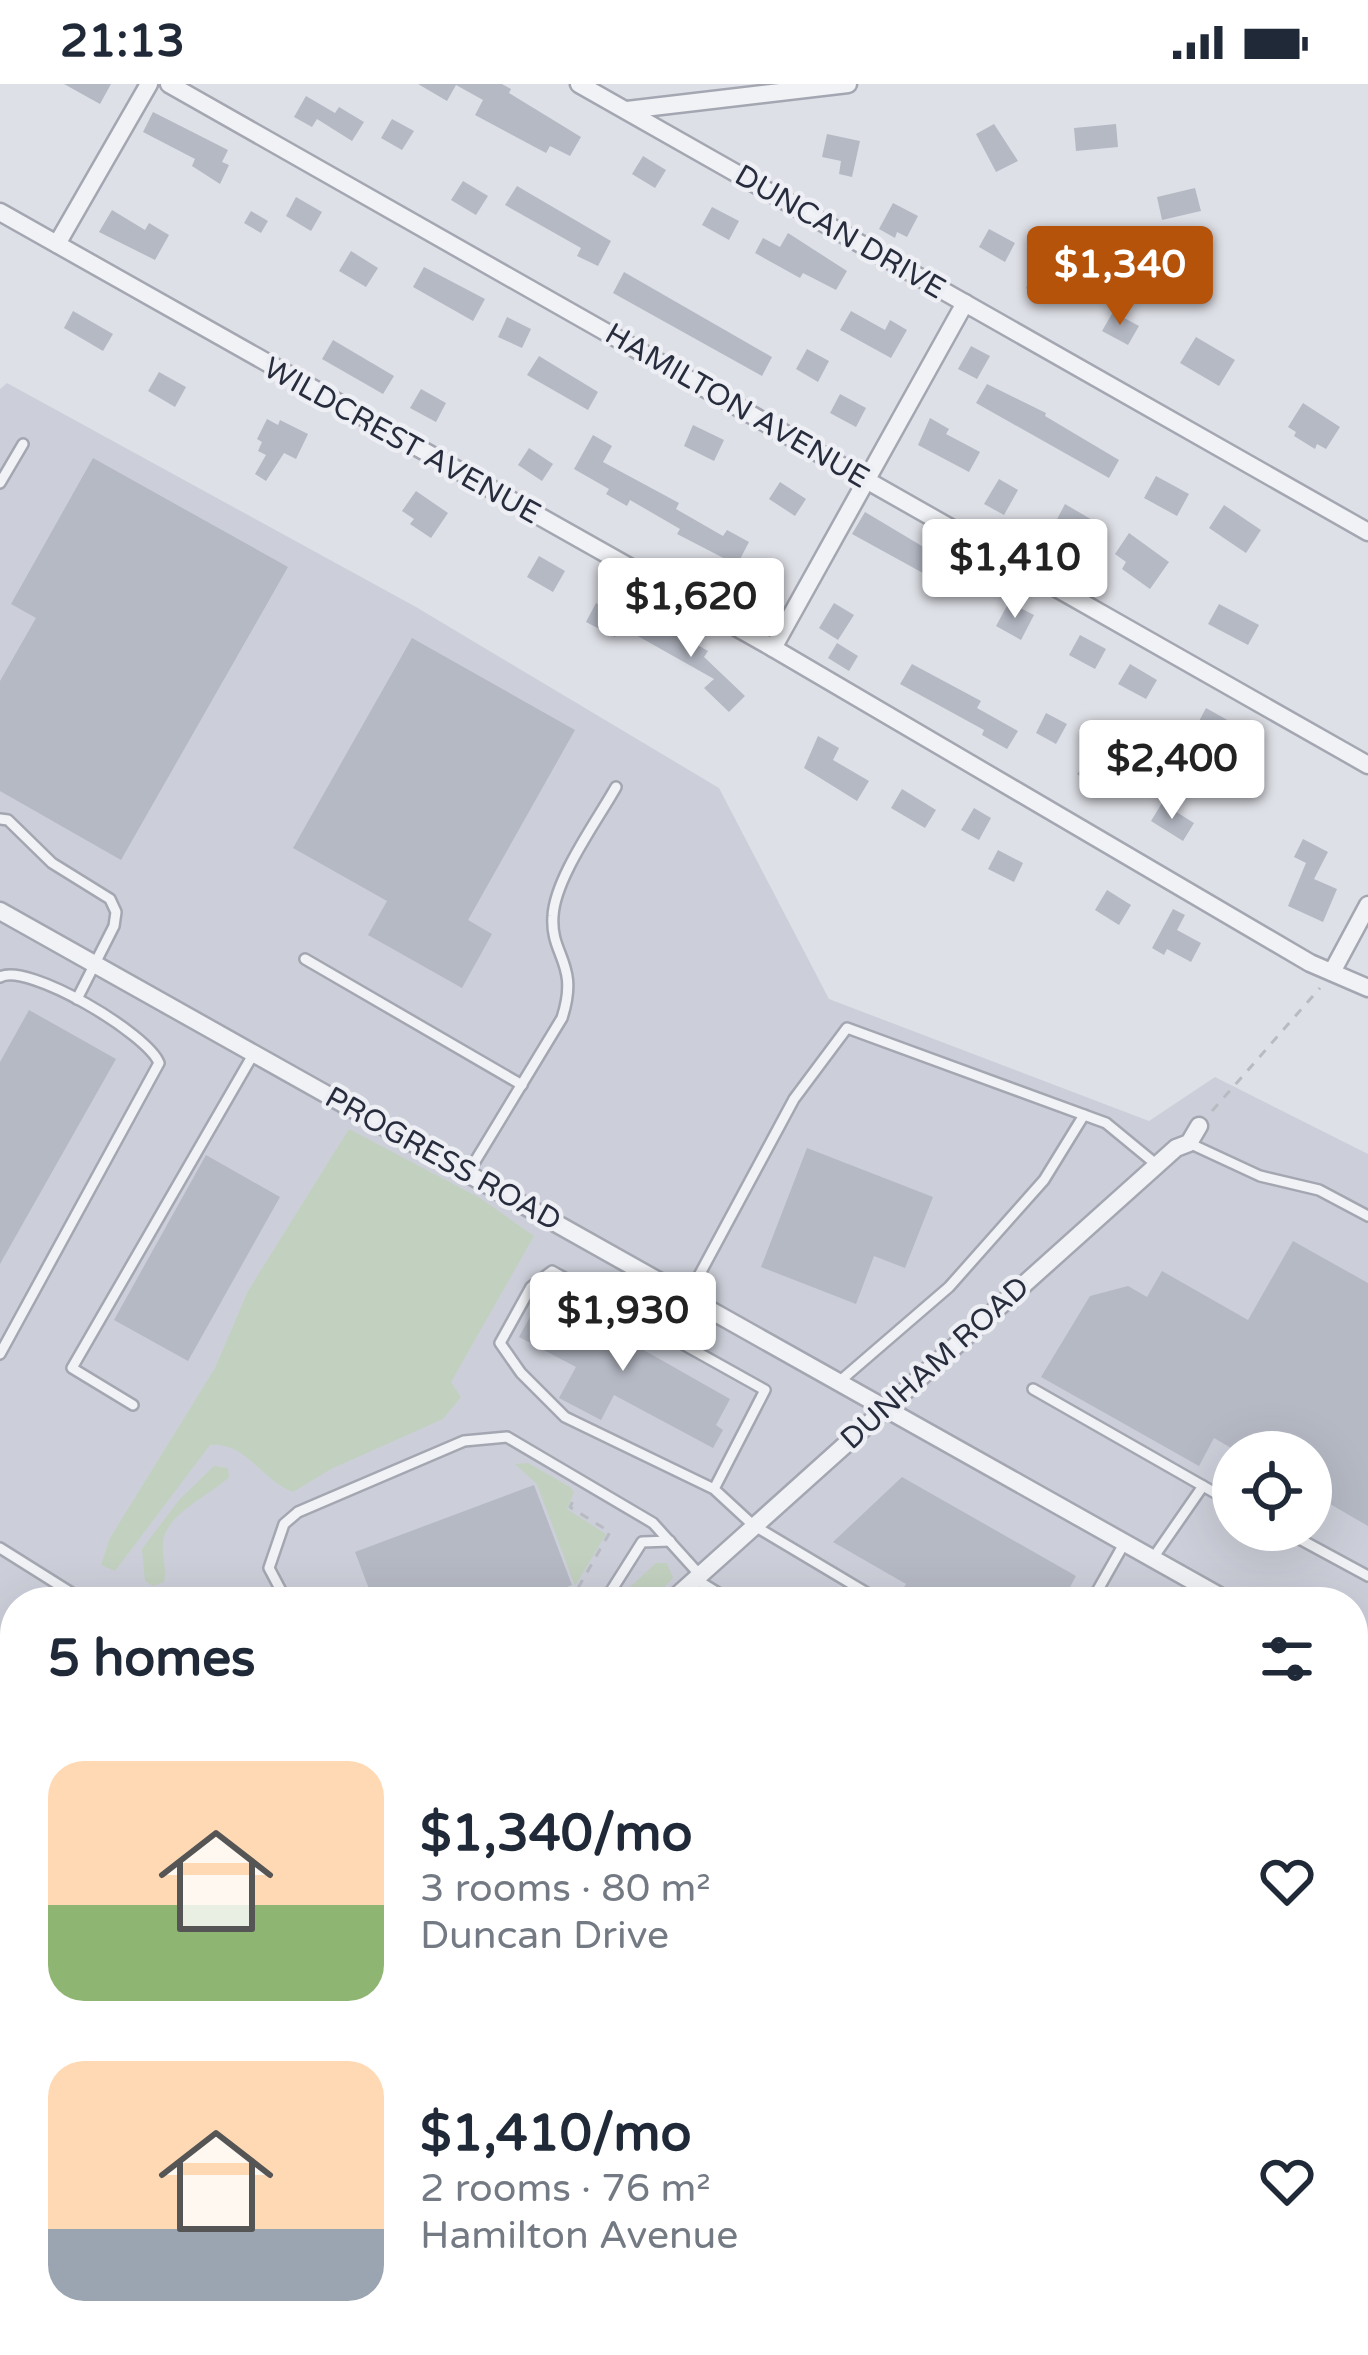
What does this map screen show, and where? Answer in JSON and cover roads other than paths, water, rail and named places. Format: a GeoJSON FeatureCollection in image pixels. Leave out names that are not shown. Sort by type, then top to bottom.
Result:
{"type":"FeatureCollection","features":[{"type":"Feature","properties":{"kind":"street"},"geometry":{"type":"LineString","coordinates":[[57,244],[149,84]]}},
{"type":"Feature","properties":{"kind":"street","name":"HAMILTON AVENUE"},"geometry":{"type":"LineString","coordinates":[[169,84],[1368,764]]}},
{"type":"Feature","properties":{"kind":"street","name":"DUNCAN DRIVE"},"geometry":{"type":"LineString","coordinates":[[579,84],[1368,532]]}},
{"type":"Feature","properties":{"kind":"street"},"geometry":{"type":"LineString","coordinates":[[626,110],[848,84]]}},
{"type":"Feature","properties":{"kind":"street","name":"WILDCREST AVENUE"},"geometry":{"type":"LineString","coordinates":[[0,212],[772,648],[1310,963],[1368,988]]}},
{"type":"Feature","properties":{"kind":"street"},"geometry":{"type":"LineString","coordinates":[[772,648],[965,303]]}},
{"type":"Feature","properties":{"kind":"street"},"geometry":{"type":"LineString","coordinates":[[1332,972],[1368,905]]}},
{"type":"Feature","properties":{"kind":"street","name":"PROGRESS ROAD"},"geometry":{"type":"LineString","coordinates":[[0,911],[1204,1587]]}},
{"type":"Feature","properties":{"kind":"street","name":"DUNHAM ROAD"},"geometry":{"type":"LineString","coordinates":[[686,1587],[1194,1135]]}},
{"type":"Feature","properties":{"kind":"lane"},"geometry":{"type":"LineString","coordinates":[[0,483],[23,444]]}},
{"type":"Feature","properties":{"kind":"lane"},"geometry":{"type":"LineString","coordinates":[[468,1173],[562,1018],[570,994],[568,972],[552,922],[560,890],[616,787]]}},
{"type":"Feature","properties":{"kind":"lane"},"geometry":{"type":"LineString","coordinates":[[0,818],[8,820],[52,862],[110,899],[116,912],[114,926],[77,999]]}},
{"type":"Feature","properties":{"kind":"lane"},"geometry":{"type":"LineString","coordinates":[[305,959],[522,1085]]}},
{"type":"Feature","properties":{"kind":"lane"},"geometry":{"type":"LineString","coordinates":[[0,977],[20,974],[77,999],[145,1044],[160,1063],[0,1354]]}},
{"type":"Feature","properties":{"kind":"lane"},"geometry":{"type":"LineString","coordinates":[[688,1296],[794,1100],[847,1028],[1106,1124],[1157,1166]]}},
{"type":"Feature","properties":{"kind":"lane"},"geometry":{"type":"LineString","coordinates":[[133,1405],[72,1368],[254,1053]]}},
{"type":"Feature","properties":{"kind":"lane"},"geometry":{"type":"LineString","coordinates":[[840,1381],[949,1287],[1044,1180],[1084,1115]]}},
{"type":"Feature","properties":{"kind":"lane"},"geometry":{"type":"LineString","coordinates":[[1194,1135],[1260,1176],[1319,1190],[1368,1216]]}},
{"type":"Feature","properties":{"kind":"lane"},"geometry":{"type":"LineString","coordinates":[[714,1489],[766,1390],[552,1271],[531,1287],[500,1343],[521,1373],[565,1417],[714,1489],[753,1525],[857,1587]]}},
{"type":"Feature","properties":{"kind":"lane"},"geometry":{"type":"LineString","coordinates":[[1033,1389],[1212,1491]]}},
{"type":"Feature","properties":{"kind":"lane"},"geometry":{"type":"LineString","coordinates":[[279,1587],[269,1568],[284,1524],[311,1503],[464,1441],[507,1437],[652,1522],[697,1576],[712,1587]]}},
{"type":"Feature","properties":{"kind":"lane"},"geometry":{"type":"LineString","coordinates":[[1154,1558],[1203,1486]]}},
{"type":"Feature","properties":{"kind":"lane"},"geometry":{"type":"LineString","coordinates":[[614,1587],[642,1542],[670,1541]]}},
{"type":"Feature","properties":{"kind":"lane"},"geometry":{"type":"LineString","coordinates":[[1100,1587],[1125,1542]]}},
{"type":"Feature","properties":{"kind":"lane"},"geometry":{"type":"LineString","coordinates":[[0,1548],[62,1587]]}},
{"type":"Feature","properties":{"kind":"lane"},"geometry":{"type":"LineString","coordinates":[[1322,1551],[1368,1576]]}}]}
